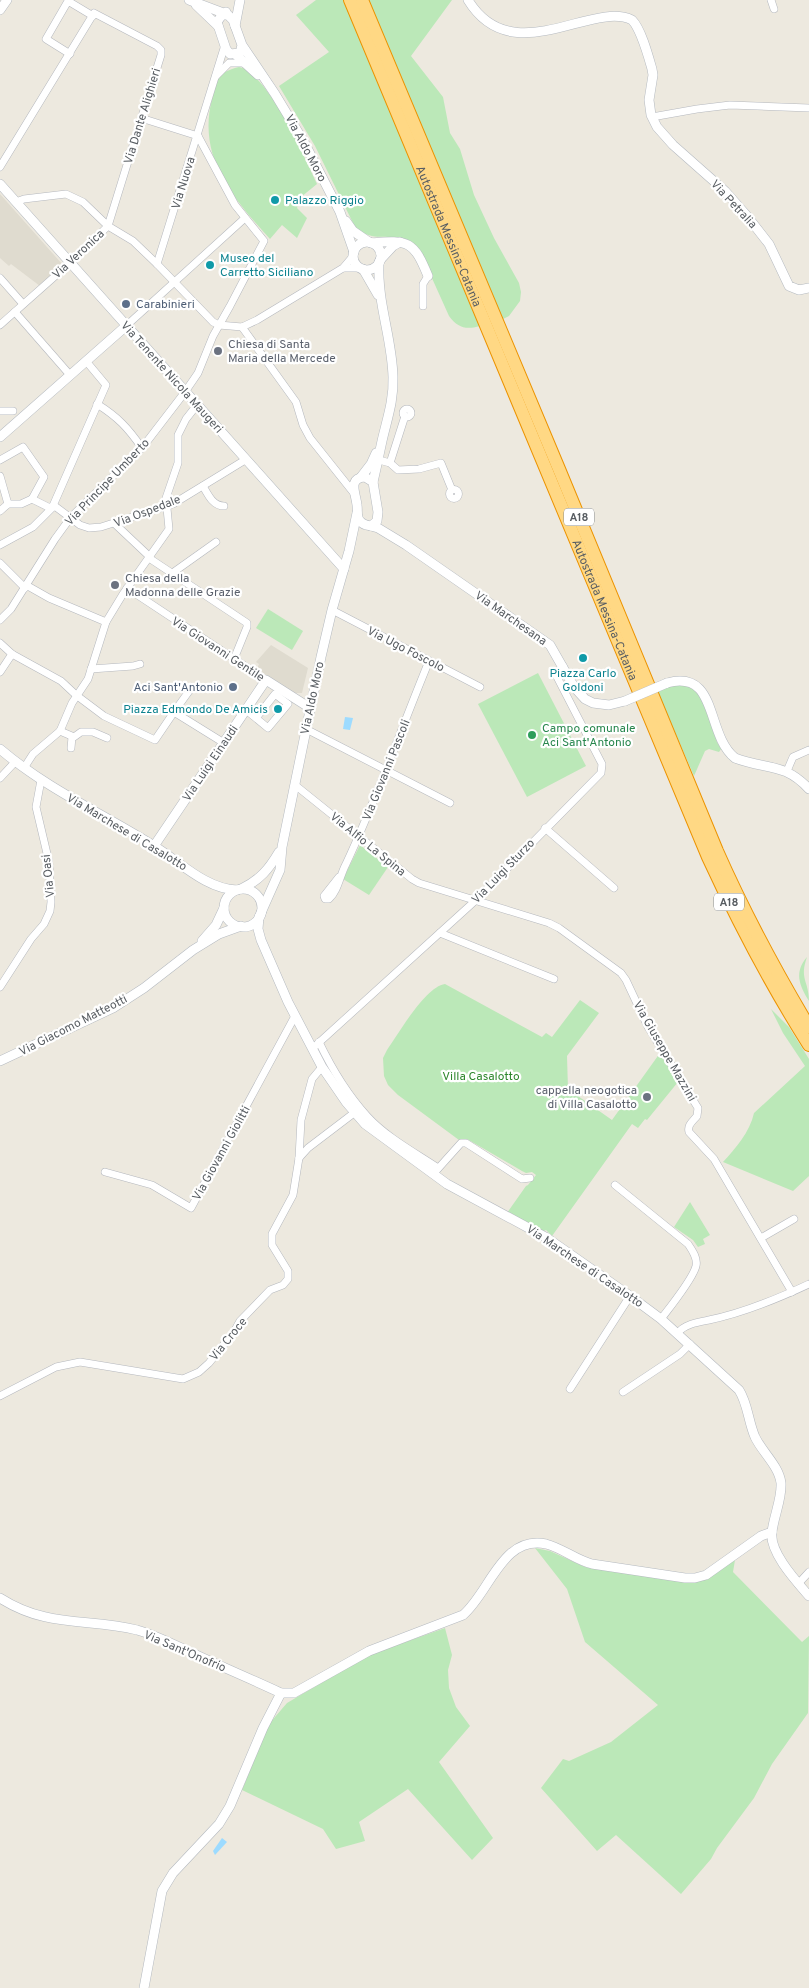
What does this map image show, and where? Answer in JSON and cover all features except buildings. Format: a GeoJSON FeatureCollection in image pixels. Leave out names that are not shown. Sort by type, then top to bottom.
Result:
{"type":"FeatureCollection","features":[{"type":"Feature","properties":{"kind":"highway","name":"Autostrada Messina-Catania"},"geometry":{"type":"LineString","coordinates":[[350,0],[708,857],[766,973],[809,1045]]}},
{"type":"Feature","properties":{"kind":"highway","name":"Autostrada Messina-Catania"},"geometry":{"type":"LineString","coordinates":[[362,0],[556,460],[717,851],[774,968],[809,1026]]}},
{"type":"Feature","properties":{"kind":"street"},"geometry":{"type":"LineString","coordinates":[[218,26],[219,18],[224,11],[239,0]]}},
{"type":"Feature","properties":{"kind":"street"},"geometry":{"type":"LineString","coordinates":[[235,26],[239,0]]}},
{"type":"Feature","properties":{"kind":"street"},"geometry":{"type":"LineString","coordinates":[[771,0],[774,9]]}},
{"type":"Feature","properties":{"kind":"street"},"geometry":{"type":"LineString","coordinates":[[0,167],[3,156],[70,54],[93,16],[68,1],[46,39],[70,54]]}},
{"type":"Feature","properties":{"kind":"street"},"geometry":{"type":"LineString","coordinates":[[191,1],[224,11],[231,18],[242,45],[269,86]]}},
{"type":"Feature","properties":{"kind":"street"},"geometry":{"type":"LineString","coordinates":[[191,1],[218,26],[226,49],[230,54],[235,54],[269,86]]}},
{"type":"Feature","properties":{"kind":"street"},"geometry":{"type":"LineString","coordinates":[[471,1],[476,11],[487,20],[498,25],[521,29],[532,28],[561,18],[606,8],[624,14],[637,26],[652,69],[653,75],[649,100],[652,116],[730,105],[809,108]]}},
{"type":"Feature","properties":{"kind":"street"},"geometry":{"type":"LineString","coordinates":[[0,15],[3,4]]}},
{"type":"Feature","properties":{"kind":"street","name":"Via Dante Alighieri"},"geometry":{"type":"LineString","coordinates":[[93,16],[94,13],[157,46],[161,50],[161,56],[108,226]]}},
{"type":"Feature","properties":{"kind":"street","name":"Via Nuova"},"geometry":{"type":"LineString","coordinates":[[158,264],[225,45]]}},
{"type":"Feature","properties":{"kind":"street"},"geometry":{"type":"LineString","coordinates":[[214,78],[230,63],[235,54],[240,52],[242,45]]}},
{"type":"Feature","properties":{"kind":"street"},"geometry":{"type":"LineString","coordinates":[[230,63],[244,63]]}},
{"type":"Feature","properties":{"kind":"street","name":"Via Aldo Moro"},"geometry":{"type":"LineString","coordinates":[[269,86],[292,119],[340,212]]}},
{"type":"Feature","properties":{"kind":"street","name":"Via Petralia"},"geometry":{"type":"LineString","coordinates":[[652,116],[661,133],[724,191],[747,216],[768,244],[789,286],[799,290],[809,288]]}},
{"type":"Feature","properties":{"kind":"street"},"geometry":{"type":"LineString","coordinates":[[142,118],[198,136]]}},
{"type":"Feature","properties":{"kind":"street","name":"Via Principe Umberto"},"geometry":{"type":"LineString","coordinates":[[0,620],[11,609],[70,518],[142,448],[185,392],[202,364],[219,325],[264,241],[245,218],[219,178],[198,136]]}},
{"type":"Feature","properties":{"kind":"street","name":"Via Tenente Nicola Maugeri"},"geometry":{"type":"LineString","coordinates":[[0,184],[344,569]]}},
{"type":"Feature","properties":{"kind":"street"},"geometry":{"type":"LineString","coordinates":[[16,202],[24,199],[66,194],[82,202],[108,226]]}},
{"type":"Feature","properties":{"kind":"street"},"geometry":{"type":"LineString","coordinates":[[340,212],[353,231],[379,250],[380,298],[393,376],[393,398],[373,482],[378,512],[388,528],[406,545]]}},
{"type":"Feature","properties":{"kind":"street"},"geometry":{"type":"LineString","coordinates":[[340,212],[354,253],[355,263],[362,269],[380,298]]}},
{"type":"Feature","properties":{"kind":"street"},"geometry":{"type":"LineString","coordinates":[[0,437],[245,218]]}},
{"type":"Feature","properties":{"kind":"street","name":"Via Veronica"},"geometry":{"type":"LineString","coordinates":[[0,325],[71,262],[108,226],[133,241],[158,264]]}},
{"type":"Feature","properties":{"kind":"street"},"geometry":{"type":"LineString","coordinates":[[158,264],[213,322],[219,325],[242,327],[257,320],[343,268],[360,245],[402,242],[416,250],[428,276],[423,284],[423,306]]}},
{"type":"Feature","properties":{"kind":"street"},"geometry":{"type":"LineString","coordinates":[[343,268],[372,269],[393,246],[402,242]]}},
{"type":"Feature","properties":{"kind":"street"},"geometry":{"type":"LineString","coordinates":[[0,278],[23,304]]}},
{"type":"Feature","properties":{"kind":"street"},"geometry":{"type":"LineString","coordinates":[[15,312],[70,375]]}},
{"type":"Feature","properties":{"kind":"street"},"geometry":{"type":"LineString","coordinates":[[242,327],[296,402],[303,425],[310,438],[353,492]]}},
{"type":"Feature","properties":{"kind":"street"},"geometry":{"type":"LineString","coordinates":[[0,545],[33,527],[52,508],[106,385],[105,381],[86,361]]}},
{"type":"Feature","properties":{"kind":"street"},"geometry":{"type":"LineString","coordinates":[[97,404],[114,414],[127,426],[142,448]]}},
{"type":"Feature","properties":{"kind":"street"},"geometry":{"type":"LineString","coordinates":[[24,768],[33,754],[60,731],[76,695],[88,678],[106,622],[127,588],[169,529],[166,498],[178,463],[178,435],[186,419],[197,406]]}},
{"type":"Feature","properties":{"kind":"street"},"geometry":{"type":"LineString","coordinates":[[0,411],[13,411]]}},
{"type":"Feature","properties":{"kind":"street"},"geometry":{"type":"LineString","coordinates":[[390,463],[405,416]]}},
{"type":"Feature","properties":{"kind":"street"},"geometry":{"type":"LineString","coordinates":[[349,551],[357,514],[353,486],[371,464],[382,442]]}},
{"type":"Feature","properties":{"kind":"street"},"geometry":{"type":"LineString","coordinates":[[0,460],[23,447],[44,477],[32,499],[21,504],[8,504],[0,511]]}},
{"type":"Feature","properties":{"kind":"street","name":"Via Ospedale"},"geometry":{"type":"LineString","coordinates":[[32,499],[52,508],[56,507],[80,525],[89,528],[115,524],[173,504],[246,460]]}},
{"type":"Feature","properties":{"kind":"street"},"geometry":{"type":"LineString","coordinates":[[379,460],[390,463],[398,470],[419,470],[441,463],[452,490]]}},
{"type":"Feature","properties":{"kind":"street"},"geometry":{"type":"LineString","coordinates":[[0,476],[8,504]]}},
{"type":"Feature","properties":{"kind":"street"},"geometry":{"type":"LineString","coordinates":[[342,477],[349,480],[365,477],[373,482]]}},
{"type":"Feature","properties":{"kind":"street"},"geometry":{"type":"LineString","coordinates":[[203,486],[211,500],[220,506],[224,506]]}},
{"type":"Feature","properties":{"kind":"street"},"geometry":{"type":"LineString","coordinates":[[349,551],[358,533],[377,521],[378,512]]}},
{"type":"Feature","properties":{"kind":"street"},"geometry":{"type":"LineString","coordinates":[[357,514],[360,522],[378,528],[406,545]]}},
{"type":"Feature","properties":{"kind":"street"},"geometry":{"type":"LineString","coordinates":[[115,524],[171,574],[247,623],[247,628],[234,660]]}},
{"type":"Feature","properties":{"kind":"street"},"geometry":{"type":"LineString","coordinates":[[171,574],[216,542]]}},
{"type":"Feature","properties":{"kind":"street","name":"Via Marchesana"},"geometry":{"type":"LineString","coordinates":[[406,545],[550,645],[574,687],[585,699],[593,703],[609,705],[624,701],[667,683],[682,680],[688,681],[701,689],[708,700],[720,740],[728,753],[734,758],[787,771],[809,789]]}},
{"type":"Feature","properties":{"kind":"street","name":"Via Aldo Moro"},"geometry":{"type":"LineString","coordinates":[[282,847],[332,610],[349,551]]}},
{"type":"Feature","properties":{"kind":"street"},"geometry":{"type":"LineString","coordinates":[[0,562],[26,586],[49,598],[106,622]]}},
{"type":"Feature","properties":{"kind":"street","name":"Via Giovanni Gentile"},"geometry":{"type":"LineString","coordinates":[[127,588],[234,660],[310,708]]}},
{"type":"Feature","properties":{"kind":"street","name":"Via Ugo Foscolo"},"geometry":{"type":"LineString","coordinates":[[332,610],[480,687]]}},
{"type":"Feature","properties":{"kind":"street"},"geometry":{"type":"LineString","coordinates":[[0,642],[12,654],[55,678],[104,716],[155,740],[192,687]]}},
{"type":"Feature","properties":{"kind":"street"},"geometry":{"type":"LineString","coordinates":[[0,672],[12,654]]}},
{"type":"Feature","properties":{"kind":"street","name":"Via Giovanni Pascoli"},"geometry":{"type":"LineString","coordinates":[[340,877],[359,837],[429,661]]}},
{"type":"Feature","properties":{"kind":"street"},"geometry":{"type":"LineString","coordinates":[[91,668],[140,664]]}},
{"type":"Feature","properties":{"kind":"street","name":"Via Luigi Sturzo"},"geometry":{"type":"LineString","coordinates":[[316,1045],[476,900],[600,773],[602,768],[556,675],[562,666]]}},
{"type":"Feature","properties":{"kind":"street","name":"Via Luigi Einaudi"},"geometry":{"type":"LineString","coordinates":[[154,846],[266,680]]}},
{"type":"Feature","properties":{"kind":"street"},"geometry":{"type":"LineString","coordinates":[[246,710],[268,728],[288,704],[275,694],[256,718]]}},
{"type":"Feature","properties":{"kind":"street"},"geometry":{"type":"LineString","coordinates":[[174,712],[224,743]]}},
{"type":"Feature","properties":{"kind":"street"},"geometry":{"type":"LineString","coordinates":[[306,729],[450,803]]}},
{"type":"Feature","properties":{"kind":"street"},"geometry":{"type":"LineString","coordinates":[[60,731],[72,737]]}},
{"type":"Feature","properties":{"kind":"street"},"geometry":{"type":"LineString","coordinates":[[72,737],[81,732],[93,732],[107,738]]}},
{"type":"Feature","properties":{"kind":"street"},"geometry":{"type":"LineString","coordinates":[[71,748],[72,737]]}},
{"type":"Feature","properties":{"kind":"street","name":"Via Marchese di Casalotto"},"geometry":{"type":"LineString","coordinates":[[0,749],[41,780],[154,846],[212,884]]}},
{"type":"Feature","properties":{"kind":"street"},"geometry":{"type":"LineString","coordinates":[[787,771],[793,758],[809,750]]}},
{"type":"Feature","properties":{"kind":"street"},"geometry":{"type":"LineString","coordinates":[[0,778],[15,762]]}},
{"type":"Feature","properties":{"kind":"street","name":"Via Oasi"},"geometry":{"type":"LineString","coordinates":[[0,987],[31,939],[44,924],[50,911],[49,862],[36,807],[41,780]]}},
{"type":"Feature","properties":{"kind":"street","name":"Via Alfio La Spina"},"geometry":{"type":"LineString","coordinates":[[295,785],[405,875],[419,883],[476,900]]}},
{"type":"Feature","properties":{"kind":"street"},"geometry":{"type":"LineString","coordinates":[[545,828],[614,888]]}},
{"type":"Feature","properties":{"kind":"street"},"geometry":{"type":"LineString","coordinates":[[193,950],[216,925],[229,895],[265,874],[282,847]]}},
{"type":"Feature","properties":{"kind":"street"},"geometry":{"type":"LineString","coordinates":[[193,950],[219,934],[254,923],[260,916],[280,870],[282,847]]}},
{"type":"Feature","properties":{"kind":"street"},"geometry":{"type":"LineString","coordinates":[[212,884],[225,890],[248,890],[255,894],[261,906],[258,929],[261,940]]}},
{"type":"Feature","properties":{"kind":"street"},"geometry":{"type":"LineString","coordinates":[[212,884],[229,920],[253,932],[261,940]]}},
{"type":"Feature","properties":{"kind":"street","name":"Via Giuseppe Mazzini"},"geometry":{"type":"LineString","coordinates":[[476,900],[559,928],[621,973],[648,1027],[698,1108],[698,1116],[690,1124],[689,1132],[714,1159],[792,1292]]}},
{"type":"Feature","properties":{"kind":"street"},"geometry":{"type":"LineString","coordinates":[[440,933],[554,979]]}},
{"type":"Feature","properties":{"kind":"street","name":"Via Marchese di Casalotto"},"geometry":{"type":"LineString","coordinates":[[261,940],[295,1016],[316,1045],[322,1066],[354,1113],[380,1137],[435,1171],[461,1193],[547,1238],[662,1319],[739,1390],[745,1401],[755,1436],[780,1477],[779,1500],[772,1532]]}},
{"type":"Feature","properties":{"kind":"street","name":"Via Giacomo Matteotti"},"geometry":{"type":"LineString","coordinates":[[0,1061],[113,1008],[144,988],[193,950]]}},
{"type":"Feature","properties":{"kind":"street","name":"Via Giovanni Giolitti"},"geometry":{"type":"LineString","coordinates":[[105,1172],[152,1185],[191,1208],[295,1016]]}},
{"type":"Feature","properties":{"kind":"street"},"geometry":{"type":"LineString","coordinates":[[316,1045],[368,1118],[435,1171],[461,1143],[466,1143],[522,1179],[530,1178]]}},
{"type":"Feature","properties":{"kind":"street","name":"Via Croce"},"geometry":{"type":"LineString","coordinates":[[0,1396],[56,1367],[80,1362],[179,1379],[188,1378],[198,1372],[212,1359],[234,1332],[240,1321],[270,1290],[283,1285],[288,1279],[288,1271],[272,1245],[272,1234],[293,1195],[299,1158],[301,1120],[312,1079],[322,1066]]}},
{"type":"Feature","properties":{"kind":"street"},"geometry":{"type":"LineString","coordinates":[[299,1158],[308,1148],[354,1113]]}},
{"type":"Feature","properties":{"kind":"street"},"geometry":{"type":"LineString","coordinates":[[615,1185],[688,1244],[696,1257],[696,1265],[692,1275],[662,1319]]}},
{"type":"Feature","properties":{"kind":"street"},"geometry":{"type":"LineString","coordinates":[[760,1238],[794,1219]]}},
{"type":"Feature","properties":{"kind":"street"},"geometry":{"type":"LineString","coordinates":[[678,1333],[690,1324],[748,1310],[809,1284]]}},
{"type":"Feature","properties":{"kind":"street"},"geometry":{"type":"LineString","coordinates":[[570,1389],[630,1296]]}},
{"type":"Feature","properties":{"kind":"street"},"geometry":{"type":"LineString","coordinates":[[623,1392],[680,1354],[690,1344]]}},
{"type":"Feature","properties":{"kind":"street"},"geometry":{"type":"LineString","coordinates":[[144,1988],[162,1891],[173,1873],[210,1833],[230,1806],[263,1728],[281,1693],[294,1693],[369,1651],[463,1614],[479,1598],[504,1560],[522,1545],[535,1543],[548,1545],[592,1564],[695,1578],[706,1575],[761,1536],[772,1532],[772,1540],[776,1552],[798,1584],[809,1596]]}},
{"type":"Feature","properties":{"kind":"street"},"geometry":{"type":"LineString","coordinates":[[798,1584],[809,1572]]}},
{"type":"Feature","properties":{"kind":"street","name":"Via Sant'Onofrio"},"geometry":{"type":"LineString","coordinates":[[0,1598],[22,1611],[60,1622],[125,1628],[149,1634],[281,1693]]}},
{"type":"Feature","properties":{"kind":"shaded area"},"geometry":{"type":"Polygon","coordinates":[[[0,194],[62,264],[40,286],[0,258],[0,194]]]}},
{"type":"Feature","properties":{"kind":"shaded area"},"geometry":{"type":"Polygon","coordinates":[[[271,645],[308,668],[302,693],[293,693],[257,669],[259,664],[256,662],[271,645]]]}},
{"type":"Feature","properties":{"kind":"green space"},"geometry":{"type":"Polygon","coordinates":[[[316,0],[344,0],[480,326],[463,327],[452,320],[422,256],[404,239],[375,237],[356,229],[315,146],[279,86],[329,52],[296,15],[316,0]]]}},
{"type":"Feature","properties":{"kind":"green space"},"geometry":{"type":"Polygon","coordinates":[[[368,0],[452,0],[411,56],[443,97],[450,133],[460,149],[474,195],[494,238],[519,283],[520,301],[509,316],[503,319],[368,0]]]}},
{"type":"Feature","properties":{"kind":"green space"},"geometry":{"type":"Polygon","coordinates":[[[239,67],[250,73],[262,84],[273,100],[295,137],[317,184],[301,197],[297,208],[307,218],[297,238],[282,225],[270,239],[231,192],[214,158],[210,140],[209,120],[212,99],[219,77],[239,67]]]}},
{"type":"Feature","properties":{"kind":"green space"},"geometry":{"type":"Polygon","coordinates":[[[268,609],[303,631],[292,650],[256,628],[268,609]]]}},
{"type":"Feature","properties":{"kind":"green space","name":"Campo comunale Aci Sant'Antonio"},"geometry":{"type":"Polygon","coordinates":[[[538,673],[586,766],[527,797],[478,704],[538,673]]]}},
{"type":"Feature","properties":{"kind":"green space"},"geometry":{"type":"Polygon","coordinates":[[[674,685],[694,687],[705,701],[717,742],[721,749],[719,752],[709,749],[705,751],[694,776],[657,691],[674,685]]]}},
{"type":"Feature","properties":{"kind":"green space"},"geometry":{"type":"Polygon","coordinates":[[[360,845],[388,867],[369,895],[343,879],[360,845]]]}},
{"type":"Feature","properties":{"kind":"green space"},"geometry":{"type":"Polygon","coordinates":[[[807,957],[804,975],[809,1001],[799,979],[800,968],[807,957]]]}},
{"type":"Feature","properties":{"kind":"green space","name":"Villa Casalotto"},"geometry":{"type":"Polygon","coordinates":[[[445,984],[542,1037],[546,1033],[552,1037],[580,1000],[599,1013],[567,1056],[568,1089],[612,1120],[660,1053],[678,1082],[647,1120],[645,1119],[638,1128],[632,1124],[552,1236],[546,1230],[544,1231],[507,1213],[536,1175],[532,1172],[526,1173],[522,1171],[467,1139],[459,1140],[398,1095],[388,1085],[384,1076],[383,1058],[398,1033],[429,993],[445,984]]]}},
{"type":"Feature","properties":{"kind":"green space"},"geometry":{"type":"Polygon","coordinates":[[[771,1009],[789,1027],[809,1059],[809,1176],[793,1191],[723,1162],[746,1133],[754,1113],[805,1066],[783,1033],[771,1009]]]}},
{"type":"Feature","properties":{"kind":"green space"},"geometry":{"type":"Polygon","coordinates":[[[690,1202],[710,1235],[703,1239],[705,1244],[698,1247],[693,1240],[674,1227],[690,1202]]]}},
{"type":"Feature","properties":{"kind":"green space"},"geometry":{"type":"Polygon","coordinates":[[[535,1548],[550,1551],[585,1567],[682,1582],[704,1579],[735,1560],[733,1572],[802,1642],[809,1636],[808,1713],[772,1764],[754,1798],[711,1859],[681,1894],[616,1835],[597,1851],[541,1788],[563,1759],[569,1761],[611,1742],[658,1705],[585,1642],[567,1589],[535,1548]]]}},
{"type":"Feature","properties":{"kind":"green space"},"geometry":{"type":"Polygon","coordinates":[[[445,1628],[452,1655],[448,1670],[449,1688],[456,1707],[470,1726],[439,1762],[493,1838],[472,1860],[408,1789],[359,1822],[365,1841],[336,1849],[323,1829],[242,1790],[269,1724],[287,1703],[369,1655],[445,1628]]]}},
{"type":"Feature","properties":{"kind":"water"},"geometry":{"type":"Polygon","coordinates":[[[345,717],[353,718],[350,730],[343,729],[345,717]]]}},
{"type":"Feature","properties":{"kind":"water"},"geometry":{"type":"Polygon","coordinates":[[[222,1838],[227,1842],[215,1855],[213,1851],[222,1838]]]}},
{"type":"Feature","properties":{"kind":"place","name":"Palazzo Riggio"},"geometry":{"type":"Point","coordinates":[275,200]}},
{"type":"Feature","properties":{"kind":"place","name":"Museo del Carretto Siciliano"},"geometry":{"type":"Point","coordinates":[210,265]}},
{"type":"Feature","properties":{"kind":"place","name":"Carabinieri"},"geometry":{"type":"Point","coordinates":[126,304]}},
{"type":"Feature","properties":{"kind":"place","name":"Chiesa di Santa Maria della Mercede"},"geometry":{"type":"Point","coordinates":[218,351]}},
{"type":"Feature","properties":{"kind":"place","name":"Chiesa della Madonna delle Grazie"},"geometry":{"type":"Point","coordinates":[115,585]}},
{"type":"Feature","properties":{"kind":"place","name":"Piazza Carlo Goldoni"},"geometry":{"type":"Point","coordinates":[583,658]}},
{"type":"Feature","properties":{"kind":"place","name":"Aci Sant'Antonio"},"geometry":{"type":"Point","coordinates":[233,687]}},
{"type":"Feature","properties":{"kind":"place","name":"Piazza Edmondo De Amicis"},"geometry":{"type":"Point","coordinates":[278,709]}},
{"type":"Feature","properties":{"kind":"place","name":"Campo comunale Aci Sant'Antonio"},"geometry":{"type":"Point","coordinates":[532,735]}},
{"type":"Feature","properties":{"kind":"place","name":"cappella neogotica di Villa Casalotto"},"geometry":{"type":"Point","coordinates":[647,1097]}}]}
